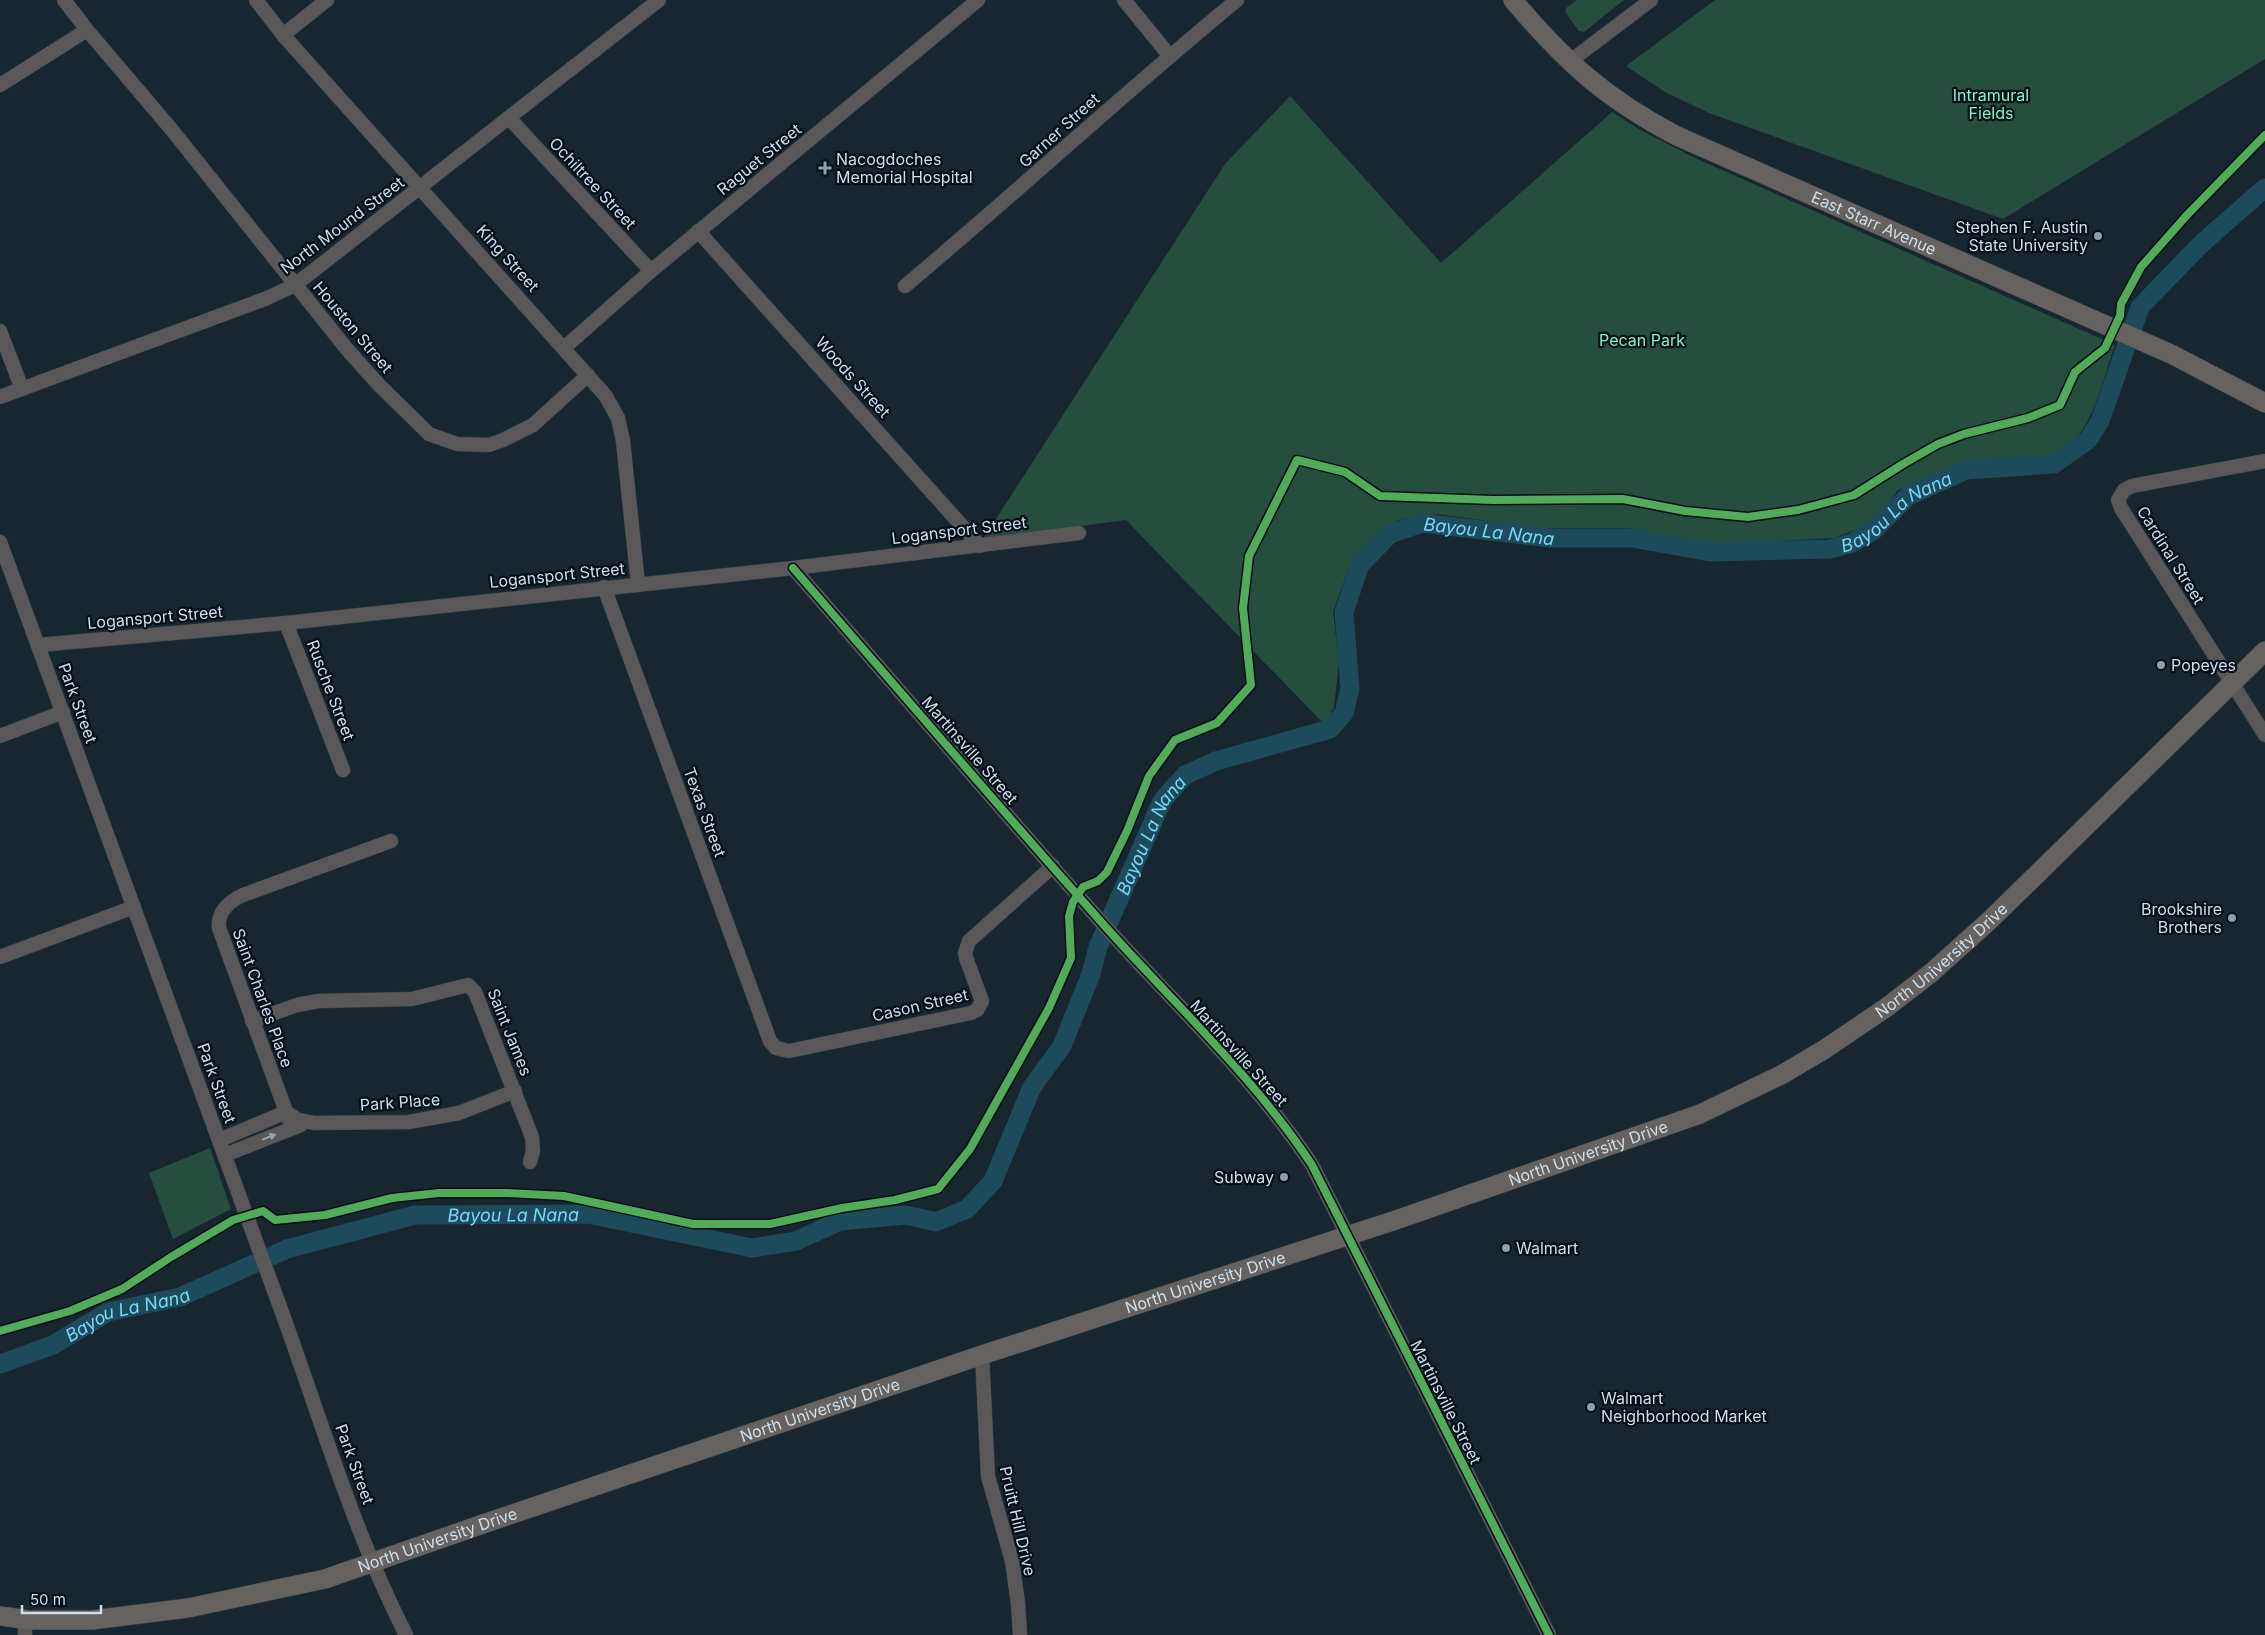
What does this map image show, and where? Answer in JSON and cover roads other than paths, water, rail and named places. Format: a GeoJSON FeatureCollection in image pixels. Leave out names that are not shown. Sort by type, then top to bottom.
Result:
{"type":"FeatureCollection","features":[{"type":"Feature","properties":{"kind":"main road","name":"East Starr Avenue"},"geometry":{"type":"LineString","coordinates":[[1513,0],[1569,62],[1611,97],[1677,136],[2171,354],[2265,403]]}},
{"type":"Feature","properties":{"kind":"main road","name":"North University Drive"},"geometry":{"type":"LineString","coordinates":[[0,1616],[25,1627],[92,1620],[188,1608],[325,1579],[982,1355],[1348,1235],[1667,1127],[1743,1095],[1825,1049],[1909,991],[1959,948],[2265,651]]}},
{"type":"Feature","properties":{"kind":"street","name":"Houston Street"},"geometry":{"type":"LineString","coordinates":[[64,0],[172,130],[346,348],[378,384],[429,434],[457,444],[489,444],[533,425],[588,375]]}},
{"type":"Feature","properties":{"kind":"street","name":"King Street"},"geometry":{"type":"LineString","coordinates":[[256,0],[283,35],[588,375],[612,406],[620,428],[638,584]]}},
{"type":"Feature","properties":{"kind":"street"},"geometry":{"type":"LineString","coordinates":[[283,35],[327,0]]}},
{"type":"Feature","properties":{"kind":"street","name":"North Mound Street"},"geometry":{"type":"LineString","coordinates":[[0,396],[264,299],[295,285],[659,0]]}},
{"type":"Feature","properties":{"kind":"street","name":"Raguet Street"},"geometry":{"type":"LineString","coordinates":[[564,348],[698,230],[978,0]]}},
{"type":"Feature","properties":{"kind":"street"},"geometry":{"type":"LineString","coordinates":[[1124,0],[1170,55]]}},
{"type":"Feature","properties":{"kind":"street","name":"Garner Street"},"geometry":{"type":"LineString","coordinates":[[905,286],[1004,203],[1170,55],[1237,0]]}},
{"type":"Feature","properties":{"kind":"street"},"geometry":{"type":"LineString","coordinates":[[1569,62],[1652,0]]}},
{"type":"Feature","properties":{"kind":"street"},"geometry":{"type":"LineString","coordinates":[[0,85],[87,30]]}},
{"type":"Feature","properties":{"kind":"street","name":"Ochiltree Street"},"geometry":{"type":"LineString","coordinates":[[509,118],[650,271]]}},
{"type":"Feature","properties":{"kind":"street","name":"Woods Street"},"geometry":{"type":"LineString","coordinates":[[698,230],[980,546]]}},
{"type":"Feature","properties":{"kind":"street"},"geometry":{"type":"LineString","coordinates":[[0,331],[22,389]]}},
{"type":"Feature","properties":{"kind":"street","name":"Cardinal Street"},"geometry":{"type":"LineString","coordinates":[[2265,461],[2210,473],[2132,486],[2124,490],[2118,500],[2265,734]]}},
{"type":"Feature","properties":{"kind":"street","name":"Logansport Street"},"geometry":{"type":"LineString","coordinates":[[38,644],[286,623],[793,568],[1079,533]]}},
{"type":"Feature","properties":{"kind":"street","name":"Park Street"},"geometry":{"type":"LineString","coordinates":[[0,542],[278,1299],[332,1454],[373,1562],[406,1635]]}},
{"type":"Feature","properties":{"kind":"street","name":"Martinsville Street"},"geometry":{"type":"LineString","coordinates":[[793,568],[1086,905],[1249,1082],[1287,1127],[1312,1165],[1549,1635]]}},
{"type":"Feature","properties":{"kind":"street","name":"Texas Street"},"geometry":{"type":"LineString","coordinates":[[604,587],[769,1037],[776,1048]]}},
{"type":"Feature","properties":{"kind":"street","name":"Rusche Street"},"geometry":{"type":"LineString","coordinates":[[286,623],[343,770]]}},
{"type":"Feature","properties":{"kind":"street"},"geometry":{"type":"LineString","coordinates":[[0,736],[63,712]]}},
{"type":"Feature","properties":{"kind":"street","name":"Saint Charles Place"},"geometry":{"type":"LineString","coordinates":[[292,1128],[218,928],[220,918],[226,907],[243,896],[391,841]]}},
{"type":"Feature","properties":{"kind":"street","name":"Cason Street"},"geometry":{"type":"LineString","coordinates":[[776,1048],[789,1051],[971,1013],[977,1010],[982,1002],[966,958],[965,953],[969,941],[1053,866]]}},
{"type":"Feature","properties":{"kind":"street"},"geometry":{"type":"LineString","coordinates":[[0,957],[134,907]]}},
{"type":"Feature","properties":{"kind":"street","name":"Saint James"},"geometry":{"type":"LineString","coordinates":[[252,1021],[297,1005],[319,1001],[412,999],[468,985],[475,992],[532,1137],[533,1151],[530,1162]]}},
{"type":"Feature","properties":{"kind":"street","name":"Park Place"},"geometry":{"type":"LineString","coordinates":[[286,1112],[298,1120],[314,1123],[399,1123],[459,1113],[515,1091]]}},
{"type":"Feature","properties":{"kind":"street"},"geometry":{"type":"LineString","coordinates":[[220,1140],[286,1112]]}},
{"type":"Feature","properties":{"kind":"street","name":"Park Place"},"geometry":{"type":"LineString","coordinates":[[225,1155],[292,1128],[314,1123]]}},
{"type":"Feature","properties":{"kind":"street","name":"Pruitt Hill Drive"},"geometry":{"type":"LineString","coordinates":[[982,1355],[988,1476],[1012,1561],[1020,1635]]}},
{"type":"Feature","properties":{"kind":"waterway","name":"Bayou La Nana"},"geometry":{"type":"LineString","coordinates":[[0,1364],[53,1345],[108,1312],[180,1297],[287,1249],[415,1215],[588,1214],[752,1248],[796,1241],[840,1221],[906,1215],[936,1222],[967,1209],[993,1181],[1032,1087],[1062,1046],[1091,974],[1098,947],[1162,801],[1185,775],[1216,761],[1330,729],[1344,713],[1350,689],[1344,612],[1360,565],[1390,534],[1422,523],[1550,538],[1632,538],[1710,552],[1830,549],[1852,543],[1874,530],[1908,496],[1966,470],[2054,464],[2088,440],[2100,421],[2140,307],[2201,244],[2265,188]]}},
{"type":"Feature","properties":{"kind":"place","name":"Nacogdoches Memorial Hospital"},"geometry":{"type":"Point","coordinates":[825,168]}},
{"type":"Feature","properties":{"kind":"place","name":"Stephen F. Austin State University"},"geometry":{"type":"Point","coordinates":[2098,236]}},
{"type":"Feature","properties":{"kind":"place","name":"Popeyes"},"geometry":{"type":"Point","coordinates":[2161,665]}},
{"type":"Feature","properties":{"kind":"place","name":"Brookshire Brothers"},"geometry":{"type":"Point","coordinates":[2232,918]}},
{"type":"Feature","properties":{"kind":"place","name":"Subway"},"geometry":{"type":"Point","coordinates":[1284,1177]}},
{"type":"Feature","properties":{"kind":"place","name":"Walmart"},"geometry":{"type":"Point","coordinates":[1506,1248]}},
{"type":"Feature","properties":{"kind":"place","name":"Walmart Neighborhood Market"},"geometry":{"type":"Point","coordinates":[1591,1407]}},
{"type":"Feature","properties":{"kind":"park label","name":"Intramural Fields"},"geometry":{"type":"Point","coordinates":[1991,104]}},
{"type":"Feature","properties":{"kind":"park label","name":"Pecan Park"},"geometry":{"type":"Point","coordinates":[1642,340]}}]}
